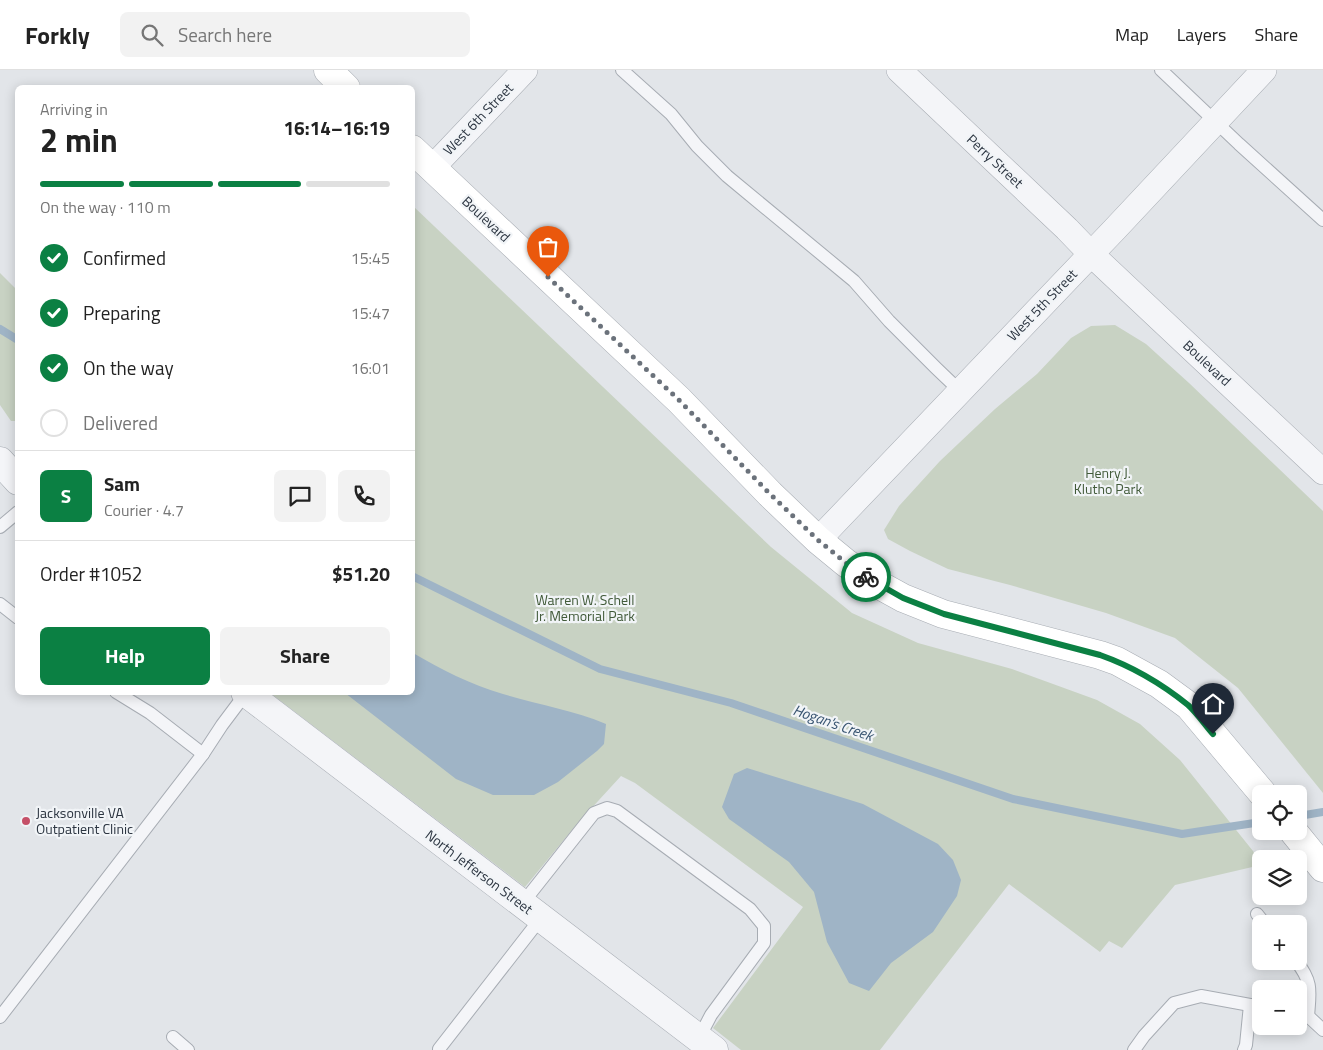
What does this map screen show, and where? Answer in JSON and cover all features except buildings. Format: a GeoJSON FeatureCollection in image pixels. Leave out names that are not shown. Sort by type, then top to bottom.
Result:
{"type":"FeatureCollection","features":[{"type":"Feature","properties":{"kind":"main road","name":"Boulevard"},"geometry":{"type":"LineString","coordinates":[[415,152],[679,400],[770,494],[818,540],[846,563],[872,581],[903,598],[944,614],[1117,661],[1150,679],[1189,706],[1256,785]]}},
{"type":"Feature","properties":{"kind":"main road"},"geometry":{"type":"LineString","coordinates":[[1301,840],[1323,868]]}},
{"type":"Feature","properties":{"kind":"street","name":"West 6th Street"},"geometry":{"type":"LineString","coordinates":[[432,168],[524,70]]}},
{"type":"Feature","properties":{"kind":"street","name":"Perry Street"},"geometry":{"type":"LineString","coordinates":[[899,70],[1091,254]]}},
{"type":"Feature","properties":{"kind":"street","name":"West 5th Street"},"geometry":{"type":"LineString","coordinates":[[818,540],[1264,70]]}},
{"type":"Feature","properties":{"kind":"street","name":"Boulevard"},"geometry":{"type":"LineString","coordinates":[[1091,254],[1323,472]]}},
{"type":"Feature","properties":{"kind":"street"},"geometry":{"type":"LineString","coordinates":[[0,461],[15,478]]}},
{"type":"Feature","properties":{"kind":"street","name":"North Jefferson Street"},"geometry":{"type":"LineString","coordinates":[[249,695],[531,911],[701,1046]]}},
{"type":"Feature","properties":{"kind":"lane"},"geometry":{"type":"LineString","coordinates":[[622,70],[671,114],[697,146],[728,176],[854,282],[889,321],[960,391]]}},
{"type":"Feature","properties":{"kind":"lane"},"geometry":{"type":"LineString","coordinates":[[1161,70],[1323,220]]}},
{"type":"Feature","properties":{"kind":"lane"},"geometry":{"type":"LineString","coordinates":[[0,527],[15,514]]}},
{"type":"Feature","properties":{"kind":"lane"},"geometry":{"type":"LineString","coordinates":[[0,604],[15,616]]}},
{"type":"Feature","properties":{"kind":"lane"},"geometry":{"type":"LineString","coordinates":[[121,695],[150,713],[203,754]]}},
{"type":"Feature","properties":{"kind":"lane"},"geometry":{"type":"LineString","coordinates":[[0,1017],[203,754],[244,695]]}},
{"type":"Feature","properties":{"kind":"lane"},"geometry":{"type":"LineString","coordinates":[[440,1049],[594,813],[608,808],[617,811],[750,909],[764,926],[764,943],[710,1015],[701,1046]]}},
{"type":"Feature","properties":{"kind":"lane"},"geometry":{"type":"LineString","coordinates":[[1302,970],[1310,985],[1307,1000]]}},
{"type":"Feature","properties":{"kind":"lane"},"geometry":{"type":"LineString","coordinates":[[1134,1050],[1174,1003],[1201,996],[1252,1005]]}},
{"type":"Feature","properties":{"kind":"lane"},"geometry":{"type":"LineString","coordinates":[[1307,1018],[1323,1030]]}},
{"type":"Feature","properties":{"kind":"lane"},"geometry":{"type":"LineString","coordinates":[[1244,1050],[1252,1022]]}},
{"type":"Feature","properties":{"kind":"lane"},"geometry":{"type":"LineString","coordinates":[[173,1037],[188,1050]]}},
{"type":"Feature","properties":{"kind":"green space","name":"Warren W. Schell Jr. Memorial Park"},"geometry":{"type":"Polygon","coordinates":[[[415,208],[771,547],[852,613],[918,643],[1012,669],[1097,700],[1140,724],[1180,760],[1252,850],[1252,867],[1175,885],[1122,948],[1109,941],[1100,952],[1009,884],[880,1050],[741,1050],[713,1028],[803,907],[635,783],[621,776],[577,824],[525,887],[273,695],[415,695],[415,208]]]}},
{"type":"Feature","properties":{"kind":"green space"},"geometry":{"type":"Polygon","coordinates":[[[0,273],[15,288],[15,421],[11,421],[0,405],[0,273]]]}},
{"type":"Feature","properties":{"kind":"green space","name":"Henry J. Klutho Park"},"geometry":{"type":"Polygon","coordinates":[[[1115,325],[1146,344],[1323,511],[1323,793],[1238,688],[1175,638],[1106,613],[948,569],[888,539],[884,530],[899,506],[940,461],[995,409],[1037,374],[1071,338],[1091,326],[1115,325]]]}},
{"type":"Feature","properties":{"kind":"water"},"geometry":{"type":"Polygon","coordinates":[[[415,654],[445,671],[479,686],[606,724],[604,744],[597,751],[558,782],[534,795],[493,795],[456,779],[348,695],[415,695],[415,654]]]}},
{"type":"Feature","properties":{"kind":"water"},"geometry":{"type":"Polygon","coordinates":[[[747,768],[863,804],[938,844],[953,860],[961,880],[957,896],[933,932],[891,963],[869,991],[849,983],[827,942],[814,892],[789,862],[729,819],[722,807],[734,774],[747,768]]]}},
{"type":"Feature","properties":{"kind":"waterway","name":"Hogan's Creek"},"geometry":{"type":"LineString","coordinates":[[0,329],[15,338]]}},
{"type":"Feature","properties":{"kind":"waterway","name":"Hogan's Creek"},"geometry":{"type":"LineString","coordinates":[[415,577],[600,669],[731,703],[1013,799],[1182,834],[1252,823]]}},
{"type":"Feature","properties":{"kind":"waterway","name":"Hogan's Creek"},"geometry":{"type":"LineString","coordinates":[[1307,815],[1323,812]]}},
{"type":"Feature","properties":{"kind":"way so far"},"geometry":{"type":"LineString","coordinates":[[548,277],[679,400],[770,494],[818,540],[866,577]]}},
{"type":"Feature","properties":{"kind":"place","name":"Jacksonville VA Outpatient Clinic"},"geometry":{"type":"Point","coordinates":[26,821]}},
{"type":"Feature","properties":{"kind":"route"},"geometry":{"type":"LineString","coordinates":[[866,577],[903,598],[944,614],[1117,661],[1159,684],[1189,706],[1213,734]]}}]}
